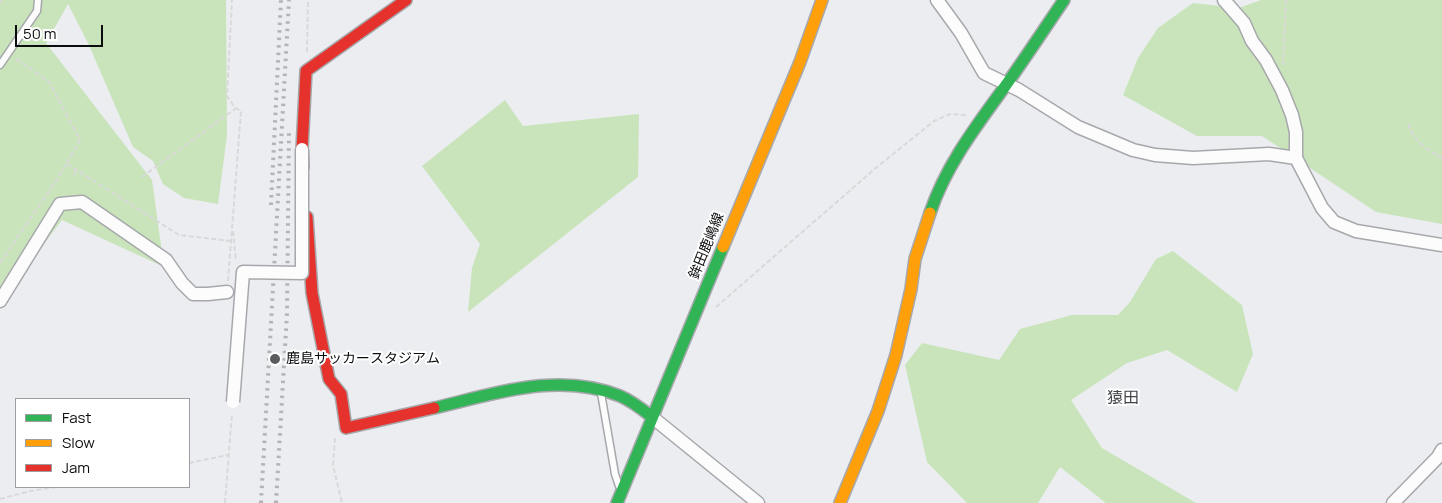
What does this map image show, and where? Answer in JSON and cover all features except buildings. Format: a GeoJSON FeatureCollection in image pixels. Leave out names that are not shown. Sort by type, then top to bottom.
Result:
{"type":"FeatureCollection","features":[{"type":"Feature","properties":{"kind":"street"},"geometry":{"type":"LineString","coordinates":[[233,402],[243,272],[302,273],[302,149],[306,72],[406,0]]}},
{"type":"Feature","properties":{"kind":"street","name":"鉾田鹿嶋線"},"geometry":{"type":"LineString","coordinates":[[617,503],[800,62],[822,0]]}},
{"type":"Feature","properties":{"kind":"street"},"geometry":{"type":"LineString","coordinates":[[937,0],[961,33],[984,72],[1019,90],[1078,127],[1133,150],[1155,154],[1193,158],[1269,154],[1296,158]]}},
{"type":"Feature","properties":{"kind":"street"},"geometry":{"type":"LineString","coordinates":[[840,503],[878,412],[896,355],[911,289],[915,258],[932,208],[943,183],[960,150],[1064,0]]}},
{"type":"Feature","properties":{"kind":"street"},"geometry":{"type":"LineString","coordinates":[[1224,0],[1244,23],[1252,41],[1266,60],[1282,90],[1292,115],[1296,132],[1296,158],[1322,208],[1334,222],[1356,231],[1442,245]]}},
{"type":"Feature","properties":{"kind":"street"},"geometry":{"type":"LineString","coordinates":[[302,149],[312,292],[329,379],[341,394],[346,428],[529,386],[551,384],[577,385],[600,389],[634,403],[758,503]]}},
{"type":"Feature","properties":{"kind":"street"},"geometry":{"type":"LineString","coordinates":[[0,301],[60,204],[82,202],[166,260],[182,283],[193,294],[227,292]]}},
{"type":"Feature","properties":{"kind":"street"},"geometry":{"type":"LineString","coordinates":[[1393,503],[1442,450]]}},
{"type":"Feature","properties":{"kind":"lane"},"geometry":{"type":"LineString","coordinates":[[0,65],[37,11],[38,0]]}},
{"type":"Feature","properties":{"kind":"lane"},"geometry":{"type":"LineString","coordinates":[[600,389],[615,474],[622,490]]}},
{"type":"Feature","properties":{"kind":"path"},"geometry":{"type":"LineString","coordinates":[[227,292],[241,111],[236,108],[227,96],[232,0]]}},
{"type":"Feature","properties":{"kind":"path"},"geometry":{"type":"LineString","coordinates":[[306,72],[308,0]]}},
{"type":"Feature","properties":{"kind":"path"},"geometry":{"type":"LineString","coordinates":[[1282,90],[1286,0]]}},
{"type":"Feature","properties":{"kind":"path"},"geometry":{"type":"LineString","coordinates":[[0,263],[58,178],[80,140],[49,82],[14,57]]}},
{"type":"Feature","properties":{"kind":"path"},"geometry":{"type":"LineString","coordinates":[[142,177],[236,108]]}},
{"type":"Feature","properties":{"kind":"path"},"geometry":{"type":"LineString","coordinates":[[695,316],[711,311],[877,167],[934,121],[950,114],[983,116]]}},
{"type":"Feature","properties":{"kind":"path"},"geometry":{"type":"LineString","coordinates":[[1408,124],[1414,138],[1423,147],[1442,158]]}},
{"type":"Feature","properties":{"kind":"path"},"geometry":{"type":"LineString","coordinates":[[67,164],[178,235],[231,241]]}},
{"type":"Feature","properties":{"kind":"path"},"geometry":{"type":"LineString","coordinates":[[74,175],[77,170]]}},
{"type":"Feature","properties":{"kind":"path"},"geometry":{"type":"LineString","coordinates":[[233,226],[237,269],[243,272]]}},
{"type":"Feature","properties":{"kind":"path"},"geometry":{"type":"LineString","coordinates":[[226,503],[233,402]]}},
{"type":"Feature","properties":{"kind":"path"},"geometry":{"type":"LineString","coordinates":[[342,503],[333,465],[335,437],[346,428]]}},
{"type":"Feature","properties":{"kind":"path"},"geometry":{"type":"LineString","coordinates":[[190,463],[228,455]]}},
{"type":"Feature","properties":{"kind":"path"},"geometry":{"type":"LineString","coordinates":[[0,499],[50,488]]}},
{"type":"Feature","properties":{"kind":"green space"},"geometry":{"type":"Polygon","coordinates":[[[0,0],[226,0],[227,135],[218,204],[184,198],[163,184],[153,161],[133,147],[88,43],[68,4],[46,43],[152,180],[164,267],[62,220],[0,301],[0,0]]]}},
{"type":"Feature","properties":{"kind":"green space"},"geometry":{"type":"Polygon","coordinates":[[[1261,0],[1442,0],[1442,224],[1376,212],[1262,136],[1197,136],[1123,95],[1138,58],[1158,28],[1193,3],[1239,8],[1261,0]]]}},
{"type":"Feature","properties":{"kind":"green space"},"geometry":{"type":"Polygon","coordinates":[[[505,100],[523,126],[639,114],[638,177],[468,312],[472,268],[480,244],[422,166],[505,100]]]}},
{"type":"Feature","properties":{"kind":"green space"},"geometry":{"type":"Polygon","coordinates":[[[1173,251],[1242,305],[1253,354],[1237,392],[1167,350],[1127,363],[1071,400],[1102,448],[1196,503],[1106,503],[1060,467],[1038,503],[967,503],[927,462],[905,365],[922,343],[999,360],[1020,329],[1072,315],[1118,315],[1130,302],[1156,259],[1173,251]]]}},
{"type":"Feature","properties":{"kind":"railway"},"geometry":{"type":"LineString","coordinates":[[271,205],[281,0]]}},
{"type":"Feature","properties":{"kind":"railway"},"geometry":{"type":"LineString","coordinates":[[261,503],[289,0]]}},
{"type":"Feature","properties":{"kind":"railway"},"geometry":{"type":"LineString","coordinates":[[276,503],[287,313],[289,130]]}},
{"type":"Feature","properties":{"kind":"traffic: fast"},"geometry":{"type":"LineString","coordinates":[[930,213],[945,178],[963,146],[1064,0]]}},
{"type":"Feature","properties":{"kind":"traffic: fast"},"geometry":{"type":"LineString","coordinates":[[617,503],[723,247]]}},
{"type":"Feature","properties":{"kind":"traffic: fast"},"geometry":{"type":"LineString","coordinates":[[434,408],[527,387],[574,385],[620,396],[652,417]]}},
{"type":"Feature","properties":{"kind":"traffic: slow"},"geometry":{"type":"LineString","coordinates":[[723,247],[800,62],[822,0]]}},
{"type":"Feature","properties":{"kind":"traffic: slow"},"geometry":{"type":"LineString","coordinates":[[840,503],[878,411],[896,355],[911,289],[915,259],[930,213]]}},
{"type":"Feature","properties":{"kind":"traffic: jam"},"geometry":{"type":"LineString","coordinates":[[303,167],[302,149],[306,71],[406,0]]}},
{"type":"Feature","properties":{"kind":"traffic: jam"},"geometry":{"type":"LineString","coordinates":[[307,217],[312,293],[329,379],[341,394],[346,428],[434,408]]}},
{"type":"Feature","properties":{"kind":"place","name":"鹿島サッカースタジアム"},"geometry":{"type":"Point","coordinates":[275,359]}},
{"type":"Feature","properties":{"kind":"district","name":"猿田"},"geometry":{"type":"Point","coordinates":[1123,399]}}]}
